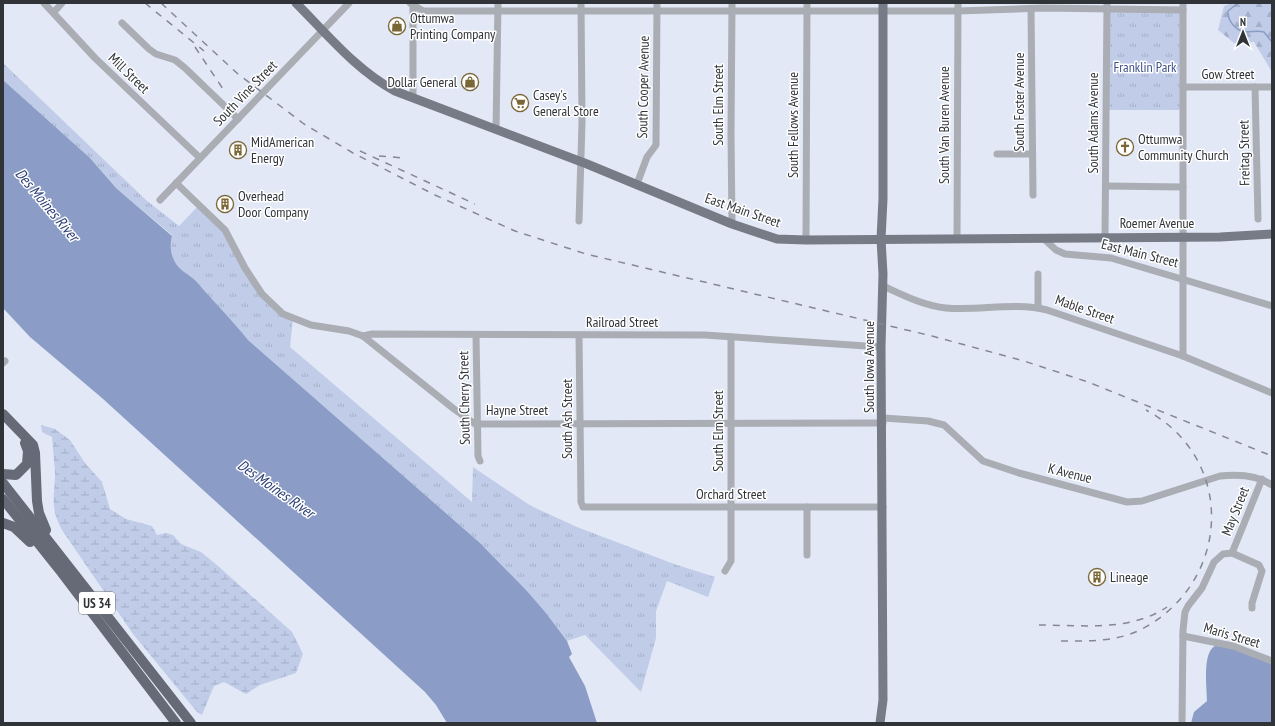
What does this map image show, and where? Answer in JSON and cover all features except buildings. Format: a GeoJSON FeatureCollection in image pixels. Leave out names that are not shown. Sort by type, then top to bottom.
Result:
{"type":"FeatureCollection","features":[{"type":"Feature","properties":{"kind":"highway"},"geometry":{"type":"LineString","coordinates":[[3,414],[33,445],[35,454],[39,513],[45,528],[65,562]]}},
{"type":"Feature","properties":{"kind":"highway"},"geometry":{"type":"LineString","coordinates":[[3,474],[16,475],[27,464],[28,451],[20,432]]}},
{"type":"Feature","properties":{"kind":"highway","name":"US 34"},"geometry":{"type":"LineString","coordinates":[[3,483],[191,723]]}},
{"type":"Feature","properties":{"kind":"highway","name":"US 34"},"geometry":{"type":"LineString","coordinates":[[3,499],[176,723]]}},
{"type":"Feature","properties":{"kind":"highway"},"geometry":{"type":"LineString","coordinates":[[3,523],[14,527],[25,536],[93,614]]}},
{"type":"Feature","properties":{"kind":"main road","name":"East Main Street"},"geometry":{"type":"LineString","coordinates":[[296,3],[363,70],[375,80],[395,91],[580,161],[732,224],[777,239],[1043,238]]}},
{"type":"Feature","properties":{"kind":"main road","name":"South Iowa Avenue"},"geometry":{"type":"LineString","coordinates":[[880,723],[883,700],[883,421],[881,347],[883,286],[881,239],[883,199],[883,7]]}},
{"type":"Feature","properties":{"kind":"main road","name":"Roemer Avenue"},"geometry":{"type":"LineString","coordinates":[[1043,238],[1183,237],[1272,234]]}},
{"type":"Feature","properties":{"kind":"street","name":"Mill Street"},"geometry":{"type":"LineString","coordinates":[[44,3],[54,12],[95,58],[200,158]]}},
{"type":"Feature","properties":{"kind":"street"},"geometry":{"type":"LineString","coordinates":[[54,12],[62,3]]}},
{"type":"Feature","properties":{"kind":"street","name":"South Vine Street"},"geometry":{"type":"LineString","coordinates":[[160,200],[349,3]]}},
{"type":"Feature","properties":{"kind":"street"},"geometry":{"type":"LineString","coordinates":[[579,221],[582,123],[581,3]]}},
{"type":"Feature","properties":{"kind":"street","name":"South Elm Street"},"geometry":{"type":"LineString","coordinates":[[732,3],[732,224]]}},
{"type":"Feature","properties":{"kind":"street","name":"South Van Buren Avenue"},"geometry":{"type":"LineString","coordinates":[[957,238],[958,3]]}},
{"type":"Feature","properties":{"kind":"street"},"geometry":{"type":"LineString","coordinates":[[412,4],[423,11],[498,7],[581,11],[656,7],[732,11],[807,7],[883,7],[958,11],[1107,6],[1183,7],[1183,356]]}},
{"type":"Feature","properties":{"kind":"street"},"geometry":{"type":"LineString","coordinates":[[412,4],[414,98]]}},
{"type":"Feature","properties":{"kind":"street","name":"South Adams Avenue"},"geometry":{"type":"LineString","coordinates":[[1105,238],[1107,6]]}},
{"type":"Feature","properties":{"kind":"street"},"geometry":{"type":"LineString","coordinates":[[496,130],[498,7]]}},
{"type":"Feature","properties":{"kind":"street","name":"South Cooper Avenue"},"geometry":{"type":"LineString","coordinates":[[637,184],[647,157],[656,145],[656,7]]}},
{"type":"Feature","properties":{"kind":"street","name":"South Fellows Avenue"},"geometry":{"type":"LineString","coordinates":[[806,240],[807,7]]}},
{"type":"Feature","properties":{"kind":"street","name":"South Foster Avenue"},"geometry":{"type":"LineString","coordinates":[[1031,9],[1033,195]]}},
{"type":"Feature","properties":{"kind":"street"},"geometry":{"type":"LineString","coordinates":[[122,24],[156,54],[175,60],[185,68],[238,119]]}},
{"type":"Feature","properties":{"kind":"street","name":"Gow Street"},"geometry":{"type":"LineString","coordinates":[[1183,86],[1272,87]]}},
{"type":"Feature","properties":{"kind":"street","name":"Freitag Street"},"geometry":{"type":"LineString","coordinates":[[1255,87],[1258,219]]}},
{"type":"Feature","properties":{"kind":"street"},"geometry":{"type":"LineString","coordinates":[[997,154],[1032,154]]}},
{"type":"Feature","properties":{"kind":"street","name":"Hayne Street"},"geometry":{"type":"LineString","coordinates":[[176,183],[225,230],[245,268],[262,294],[283,314],[311,325],[342,330],[363,336],[454,409],[477,424],[883,421]]}},
{"type":"Feature","properties":{"kind":"street"},"geometry":{"type":"LineString","coordinates":[[1106,186],[1183,187]]}},
{"type":"Feature","properties":{"kind":"street","name":"East Main Street"},"geometry":{"type":"LineString","coordinates":[[1043,238],[1056,250],[1065,254],[1111,258],[1183,278],[1272,306]]}},
{"type":"Feature","properties":{"kind":"street"},"geometry":{"type":"LineString","coordinates":[[1038,274],[1038,308]]}},
{"type":"Feature","properties":{"kind":"street","name":"Mable Street"},"geometry":{"type":"LineString","coordinates":[[883,286],[928,305],[947,308],[1038,308],[1183,356],[1272,393]]}},
{"type":"Feature","properties":{"kind":"street","name":"Railroad Street"},"geometry":{"type":"LineString","coordinates":[[363,336],[372,334],[731,336],[881,347]]}},
{"type":"Feature","properties":{"kind":"street","name":"South Cherry Street"},"geometry":{"type":"LineString","coordinates":[[476,335],[478,456],[480,462]]}},
{"type":"Feature","properties":{"kind":"street","name":"South Ash Street"},"geometry":{"type":"LineString","coordinates":[[580,335],[581,502]]}},
{"type":"Feature","properties":{"kind":"street","name":"South Elm Street"},"geometry":{"type":"LineString","coordinates":[[725,571],[731,561],[731,336]]}},
{"type":"Feature","properties":{"kind":"street","name":"K Avenue"},"geometry":{"type":"LineString","coordinates":[[883,421],[928,421],[944,426],[983,461],[1019,474],[1127,502],[1142,501],[1220,476],[1231,474],[1262,479]]}},
{"type":"Feature","properties":{"kind":"street"},"geometry":{"type":"LineString","coordinates":[[1262,479],[1272,485]]}},
{"type":"Feature","properties":{"kind":"street","name":"May Street"},"geometry":{"type":"LineString","coordinates":[[1232,553],[1262,479]]}},
{"type":"Feature","properties":{"kind":"street","name":"Orchard Street"},"geometry":{"type":"LineString","coordinates":[[581,502],[584,507],[883,507]]}},
{"type":"Feature","properties":{"kind":"street"},"geometry":{"type":"LineString","coordinates":[[807,507],[807,555]]}},
{"type":"Feature","properties":{"kind":"street"},"geometry":{"type":"LineString","coordinates":[[1182,723],[1183,636],[1185,612],[1202,588],[1214,562],[1223,554],[1232,553],[1259,565],[1262,571],[1252,602],[1252,608]]}},
{"type":"Feature","properties":{"kind":"street","name":"Maris Street"},"geometry":{"type":"LineString","coordinates":[[1183,636],[1233,646],[1272,661]]}},
{"type":"Feature","properties":{"kind":"green space"},"geometry":{"type":"Polygon","coordinates":[[[1232,3],[1272,3],[1272,72],[1254,42],[1234,43],[1218,30],[1224,6],[1232,3]]]}},
{"type":"Feature","properties":{"kind":"green space","name":"Franklin Park"},"geometry":{"type":"Polygon","coordinates":[[[1107,9],[1183,10],[1183,110],[1106,110],[1107,9]]]}},
{"type":"Feature","properties":{"kind":"green space"},"geometry":{"type":"Polygon","coordinates":[[[3,63],[146,200],[179,226],[199,205],[225,230],[262,294],[293,318],[290,347],[472,502],[473,467],[531,506],[577,527],[674,564],[715,577],[708,597],[667,581],[656,611],[656,638],[641,692],[585,635],[567,641],[527,591],[480,543],[248,340],[196,281],[176,263],[171,251],[172,235],[116,188],[90,158],[3,80],[3,63]]]}},
{"type":"Feature","properties":{"kind":"green space"},"geometry":{"type":"Polygon","coordinates":[[[41,425],[55,429],[70,440],[85,463],[102,482],[110,509],[126,519],[152,526],[157,535],[166,533],[173,535],[181,544],[201,552],[292,632],[303,654],[296,673],[260,685],[246,694],[224,682],[214,686],[202,715],[197,712],[133,634],[62,530],[54,508],[55,472],[52,437],[42,432],[41,425]]]}},
{"type":"Feature","properties":{"kind":"water","name":"Des Moines River"},"geometry":{"type":"Polygon","coordinates":[[[3,80],[90,158],[116,188],[172,236],[171,251],[176,263],[196,281],[248,340],[480,543],[527,591],[567,641],[572,654],[569,657],[585,686],[597,723],[447,723],[436,705],[425,692],[102,398],[30,337],[3,308],[3,80]]]}},
{"type":"Feature","properties":{"kind":"water"},"geometry":{"type":"Polygon","coordinates":[[[1215,646],[1228,647],[1272,663],[1272,723],[1191,723],[1194,712],[1207,701],[1206,671],[1208,656],[1215,646]]]}},
{"type":"Feature","properties":{"kind":"waterway"},"geometry":{"type":"LineString","coordinates":[[1238,3],[1228,11],[1230,20],[1238,30],[1247,32],[1264,32],[1272,42]]}},
{"type":"Feature","properties":{"kind":"railway"},"geometry":{"type":"LineString","coordinates":[[145,3],[204,51]]}},
{"type":"Feature","properties":{"kind":"railway"},"geometry":{"type":"LineString","coordinates":[[161,3],[238,74],[304,124],[353,153],[435,195],[515,231],[586,254],[932,336],[1024,361],[1088,382],[1272,456]]}},
{"type":"Feature","properties":{"kind":"railway"},"geometry":{"type":"LineString","coordinates":[[195,47],[223,89]]}},
{"type":"Feature","properties":{"kind":"railway"},"geometry":{"type":"LineString","coordinates":[[360,151],[475,204]]}},
{"type":"Feature","properties":{"kind":"railway"},"geometry":{"type":"LineString","coordinates":[[379,156],[404,158]]}},
{"type":"Feature","properties":{"kind":"railway"},"geometry":{"type":"LineString","coordinates":[[1061,641],[1113,639],[1142,629],[1171,608],[1193,582],[1206,552],[1212,520],[1208,488],[1196,458],[1176,432],[1146,410]]}},
{"type":"Feature","properties":{"kind":"railway"},"geometry":{"type":"LineString","coordinates":[[1039,625],[1088,626],[1121,624],[1153,615],[1167,607]]}},
{"type":"Feature","properties":{"kind":"place","name":"Ottumwa Printing Company"},"geometry":{"type":"Point","coordinates":[397,26]}},
{"type":"Feature","properties":{"kind":"place","name":"Dollar General"},"geometry":{"type":"Point","coordinates":[470,82]}},
{"type":"Feature","properties":{"kind":"place","name":"Casey's General Store"},"geometry":{"type":"Point","coordinates":[520,103]}},
{"type":"Feature","properties":{"kind":"place","name":"Ottumwa Community Church"},"geometry":{"type":"Point","coordinates":[1125,147]}},
{"type":"Feature","properties":{"kind":"place","name":"MidAmerican Energy"},"geometry":{"type":"Point","coordinates":[238,150]}},
{"type":"Feature","properties":{"kind":"place","name":"Overhead Door Company"},"geometry":{"type":"Point","coordinates":[225,204]}},
{"type":"Feature","properties":{"kind":"place","name":"Lineage"},"geometry":{"type":"Point","coordinates":[1097,577]}}]}
